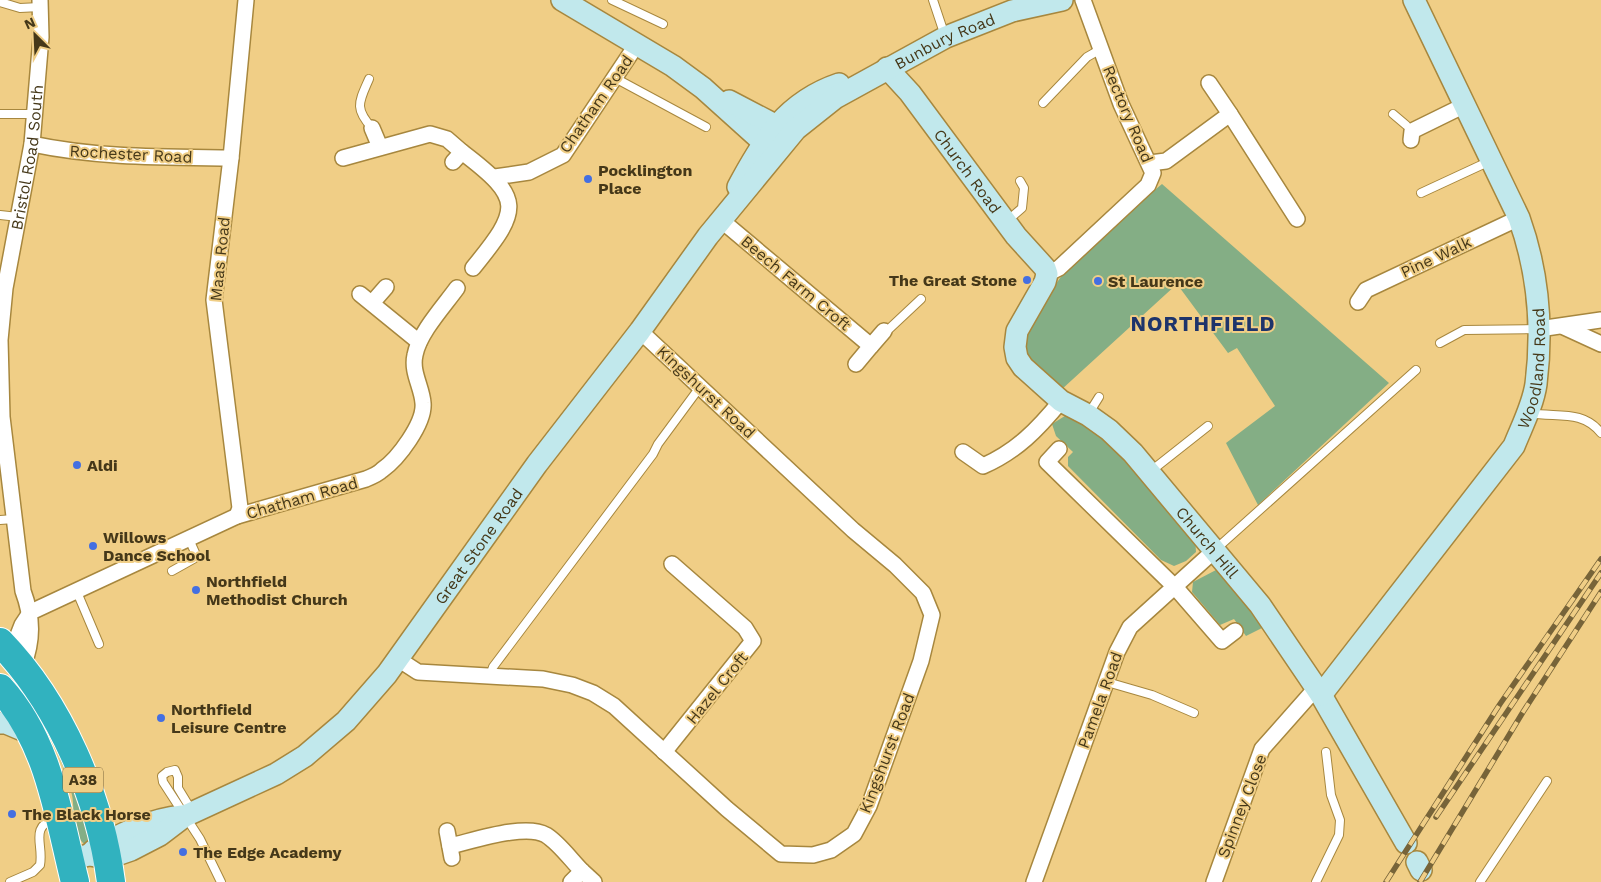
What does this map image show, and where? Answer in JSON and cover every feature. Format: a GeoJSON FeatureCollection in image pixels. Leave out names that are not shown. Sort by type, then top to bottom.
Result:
{"type":"FeatureCollection","features":[{"type":"Feature","properties":{"kind":"highway","name":"A38"},"geometry":{"type":"LineString","coordinates":[[6,673],[56,718],[87,788],[93,863]]}},
{"type":"Feature","properties":{"kind":"highway","name":"A38"},"geometry":{"type":"LineString","coordinates":[[6,673],[32,734],[61,815],[93,863]]}},
{"type":"Feature","properties":{"kind":"highway"},"geometry":{"type":"LineString","coordinates":[[87,882],[84,865],[93,863]]}},
{"type":"Feature","properties":{"kind":"street","name":"Maas Road"},"geometry":{"type":"LineString","coordinates":[[237,516],[240,508],[214,300],[231,158],[246,0]]}},
{"type":"Feature","properties":{"kind":"street"},"geometry":{"type":"LineString","coordinates":[[562,0],[637,44],[773,137],[792,110],[826,88],[887,68]]}},
{"type":"Feature","properties":{"kind":"street","name":"Bunbury Road"},"geometry":{"type":"LineString","coordinates":[[887,68],[1011,6],[1062,0]]}},
{"type":"Feature","properties":{"kind":"street","name":"Rectory Road"},"geometry":{"type":"LineString","coordinates":[[1047,274],[1059,268],[1148,185],[1153,173],[1121,104],[1083,0]]}},
{"type":"Feature","properties":{"kind":"street","name":"Woodland Road"},"geometry":{"type":"LineString","coordinates":[[1319,692],[1514,446],[1528,413],[1536,385],[1539,329],[1536,287],[1530,249],[1519,218],[1492,160],[1414,0]]}},
{"type":"Feature","properties":{"kind":"street","name":"Bristol Road South"},"geometry":{"type":"LineString","coordinates":[[6,673],[30,638],[31,612],[23,592],[7,520],[0,386],[0,340],[3,288],[32,144],[36,114],[41,37],[40,4]]}},
{"type":"Feature","properties":{"kind":"street","name":"Chatham Road"},"geometry":{"type":"LineString","coordinates":[[494,177],[529,172],[564,155],[637,44]]}},
{"type":"Feature","properties":{"kind":"street","name":"Church Road"},"geometry":{"type":"LineString","coordinates":[[887,68],[910,93],[1005,222],[1038,260],[1047,274]]}},
{"type":"Feature","properties":{"kind":"street"},"geometry":{"type":"LineString","coordinates":[[1209,83],[1297,219]]}},
{"type":"Feature","properties":{"kind":"street"},"geometry":{"type":"LineString","coordinates":[[1410,132],[1465,105]]}},
{"type":"Feature","properties":{"kind":"street"},"geometry":{"type":"LineString","coordinates":[[1150,163],[1166,161],[1230,114]]}},
{"type":"Feature","properties":{"kind":"street"},"geometry":{"type":"LineString","coordinates":[[372,128],[380,147]]}},
{"type":"Feature","properties":{"kind":"street"},"geometry":{"type":"LineString","coordinates":[[343,158],[430,134],[447,139],[458,157],[494,177],[507,195],[510,207],[502,233],[473,268]]}},
{"type":"Feature","properties":{"kind":"street","name":"Great Stone Road"},"geometry":{"type":"LineString","coordinates":[[93,863],[162,818],[189,814],[276,774],[305,756],[346,721],[398,659],[537,464],[640,331],[721,220],[773,137]]}},
{"type":"Feature","properties":{"kind":"street","name":"Rochester Road"},"geometry":{"type":"LineString","coordinates":[[32,144],[64,151],[127,157],[231,158]]}},
{"type":"Feature","properties":{"kind":"street","name":"Pine Walk"},"geometry":{"type":"LineString","coordinates":[[1358,302],[1366,290],[1519,218]]}},
{"type":"Feature","properties":{"kind":"street","name":"Beech Farm Croft"},"geometry":{"type":"LineString","coordinates":[[721,220],[871,346]]}},
{"type":"Feature","properties":{"kind":"street","name":"Church Hill"},"geometry":{"type":"LineString","coordinates":[[1047,274],[1041,292],[1017,331],[1015,346],[1017,358],[1023,368],[1062,402],[1088,415],[1121,442],[1260,605],[1319,692],[1406,843]]}},
{"type":"Feature","properties":{"kind":"street"},"geometry":{"type":"LineString","coordinates":[[386,287],[366,298],[419,342]]}},
{"type":"Feature","properties":{"kind":"street","name":"Chatham Road"},"geometry":{"type":"LineString","coordinates":[[31,612],[237,516],[366,479],[382,470],[408,442],[419,422],[424,405],[415,374],[414,356],[419,342],[458,288]]}},
{"type":"Feature","properties":{"kind":"street"},"geometry":{"type":"LineString","coordinates":[[1539,329],[1564,327],[1601,320]]}},
{"type":"Feature","properties":{"kind":"street"},"geometry":{"type":"LineString","coordinates":[[1564,327],[1601,344]]}},
{"type":"Feature","properties":{"kind":"street","name":"Kingshurst Road"},"geometry":{"type":"LineString","coordinates":[[398,659],[418,672],[543,679],[572,685],[594,693],[614,706],[727,809],[781,854],[813,855],[831,850],[854,834],[869,806],[921,661],[932,615],[923,593],[895,564],[853,530],[640,331]]}},
{"type":"Feature","properties":{"kind":"street"},"geometry":{"type":"LineString","coordinates":[[856,364],[884,331]]}},
{"type":"Feature","properties":{"kind":"street"},"geometry":{"type":"LineString","coordinates":[[963,452],[983,466],[999,459],[1018,448],[1062,402]]}},
{"type":"Feature","properties":{"kind":"street"},"geometry":{"type":"LineString","coordinates":[[1059,449],[1047,462],[1176,588],[1222,641],[1235,631]]}},
{"type":"Feature","properties":{"kind":"street","name":"Pamela Road"},"geometry":{"type":"LineString","coordinates":[[1034,882],[1107,682],[1130,627],[1176,588],[1215,550]]}},
{"type":"Feature","properties":{"kind":"street","name":"Hazel Croft"},"geometry":{"type":"LineString","coordinates":[[664,752],[753,641],[744,628],[672,564]]}},
{"type":"Feature","properties":{"kind":"street","name":"Spinney Close"},"geometry":{"type":"LineString","coordinates":[[1214,882],[1262,749],[1319,692]]}},
{"type":"Feature","properties":{"kind":"street"},"geometry":{"type":"LineString","coordinates":[[0,723],[6,723],[32,734]]}},
{"type":"Feature","properties":{"kind":"street"},"geometry":{"type":"LineString","coordinates":[[449,845],[523,831],[536,831],[546,835],[594,882]]}},
{"type":"Feature","properties":{"kind":"street"},"geometry":{"type":"LineString","coordinates":[[571,882],[582,870]]}},
{"type":"Feature","properties":{"kind":"lane"},"geometry":{"type":"LineString","coordinates":[[612,0],[663,24]]}},
{"type":"Feature","properties":{"kind":"lane"},"geometry":{"type":"LineString","coordinates":[[933,0],[946,38]]}},
{"type":"Feature","properties":{"kind":"lane"},"geometry":{"type":"LineString","coordinates":[[0,2],[20,8],[40,4]]}},
{"type":"Feature","properties":{"kind":"lane"},"geometry":{"type":"LineString","coordinates":[[1043,103],[1087,57],[1101,49]]}},
{"type":"Feature","properties":{"kind":"lane"},"geometry":{"type":"LineString","coordinates":[[615,78],[706,127]]}},
{"type":"Feature","properties":{"kind":"lane"},"geometry":{"type":"LineString","coordinates":[[370,80],[360,102],[360,112],[372,128]]}},
{"type":"Feature","properties":{"kind":"lane"},"geometry":{"type":"LineString","coordinates":[[0,114],[36,114]]}},
{"type":"Feature","properties":{"kind":"lane"},"geometry":{"type":"LineString","coordinates":[[1393,114],[1410,132]]}},
{"type":"Feature","properties":{"kind":"lane"},"geometry":{"type":"LineString","coordinates":[[1421,192],[1492,160]]}},
{"type":"Feature","properties":{"kind":"lane"},"geometry":{"type":"LineString","coordinates":[[1005,222],[1022,208],[1024,188],[1020,181]]}},
{"type":"Feature","properties":{"kind":"lane"},"geometry":{"type":"LineString","coordinates":[[0,215],[18,217]]}},
{"type":"Feature","properties":{"kind":"lane"},"geometry":{"type":"LineString","coordinates":[[884,331],[889,329],[920,299]]}},
{"type":"Feature","properties":{"kind":"lane"},"geometry":{"type":"LineString","coordinates":[[1448,347],[1440,342],[1464,330],[1539,329]]}},
{"type":"Feature","properties":{"kind":"lane"},"geometry":{"type":"LineString","coordinates":[[1215,550],[1416,370]]}},
{"type":"Feature","properties":{"kind":"lane"},"geometry":{"type":"LineString","coordinates":[[490,676],[493,667],[653,454],[658,444],[700,387]]}},
{"type":"Feature","properties":{"kind":"lane"},"geometry":{"type":"LineString","coordinates":[[1088,415],[1100,397]]}},
{"type":"Feature","properties":{"kind":"lane"},"geometry":{"type":"LineString","coordinates":[[1528,413],[1556,417],[1568,414],[1589,422],[1601,433]]}},
{"type":"Feature","properties":{"kind":"lane"},"geometry":{"type":"LineString","coordinates":[[1149,473],[1208,426]]}},
{"type":"Feature","properties":{"kind":"lane"},"geometry":{"type":"LineString","coordinates":[[172,570],[197,557],[189,539]]}},
{"type":"Feature","properties":{"kind":"lane"},"geometry":{"type":"LineString","coordinates":[[77,592],[99,644]]}},
{"type":"Feature","properties":{"kind":"lane"},"geometry":{"type":"LineString","coordinates":[[1107,682],[1152,695],[1194,713]]}},
{"type":"Feature","properties":{"kind":"lane"},"geometry":{"type":"LineString","coordinates":[[1316,882],[1339,835],[1340,820],[1331,795],[1326,752]]}},
{"type":"Feature","properties":{"kind":"lane"},"geometry":{"type":"LineString","coordinates":[[189,814],[163,782],[162,776],[168,772],[175,770],[178,788],[221,882]]}},
{"type":"Feature","properties":{"kind":"lane"},"geometry":{"type":"LineString","coordinates":[[1480,882],[1547,781]]}},
{"type":"Feature","properties":{"kind":"lane"},"geometry":{"type":"LineString","coordinates":[[10,882],[33,872],[40,865],[39,832],[47,821],[61,815]]}},
{"type":"Feature","properties":{"kind":"green space"},"geometry":{"type":"Polygon","coordinates":[[[1162,184],[1389,383],[1258,505],[1226,443],[1275,406],[1237,348],[1228,353],[1177,284],[1061,390],[1026,358],[1024,330],[1067,268],[1081,251],[1162,184]]]}},
{"type":"Feature","properties":{"kind":"green space"},"geometry":{"type":"Polygon","coordinates":[[[1068,414],[1125,454],[1195,536],[1196,552],[1186,561],[1174,566],[1161,560],[1068,466],[1068,457],[1073,452],[1056,436],[1052,424],[1068,414]]]}},
{"type":"Feature","properties":{"kind":"green space"},"geometry":{"type":"Polygon","coordinates":[[[1216,570],[1234,582],[1262,628],[1246,636],[1234,619],[1220,625],[1192,592],[1193,582],[1216,570]]]}},
{"type":"Feature","properties":{"kind":"green space"},"geometry":{"type":"Polygon","coordinates":[[[41,718],[76,788],[89,841],[84,844],[75,827],[72,795],[66,775],[41,718]]]}},
{"type":"Feature","properties":{"kind":"railway"},"geometry":{"type":"LineString","coordinates":[[1386,882],[1500,704],[1601,559]]}},
{"type":"Feature","properties":{"kind":"railway"},"geometry":{"type":"LineString","coordinates":[[1436,817],[1601,573]]}},
{"type":"Feature","properties":{"kind":"railway"},"geometry":{"type":"LineString","coordinates":[[1420,882],[1523,712],[1601,592]]}},
{"type":"Feature","properties":{"kind":"place","name":"Pocklington Place"},"geometry":{"type":"Point","coordinates":[588,179]}},
{"type":"Feature","properties":{"kind":"place","name":"The Great Stone"},"geometry":{"type":"Point","coordinates":[1027,280]}},
{"type":"Feature","properties":{"kind":"place","name":"St Laurence"},"geometry":{"type":"Point","coordinates":[1098,281]}},
{"type":"Feature","properties":{"kind":"place","name":"Aldi"},"geometry":{"type":"Point","coordinates":[77,465]}},
{"type":"Feature","properties":{"kind":"place","name":"Willows Dance School"},"geometry":{"type":"Point","coordinates":[93,546]}},
{"type":"Feature","properties":{"kind":"place","name":"Northfield Methodist Church"},"geometry":{"type":"Point","coordinates":[196,590]}},
{"type":"Feature","properties":{"kind":"place","name":"Northfield Leisure Centre"},"geometry":{"type":"Point","coordinates":[161,718]}},
{"type":"Feature","properties":{"kind":"place","name":"The Black Horse"},"geometry":{"type":"Point","coordinates":[12,814]}},
{"type":"Feature","properties":{"kind":"place","name":"The Edge Academy"},"geometry":{"type":"Point","coordinates":[183,852]}},
{"type":"Feature","properties":{"kind":"district","name":"NORTHFIELD"},"geometry":{"type":"Point","coordinates":[1203,323]}}]}
